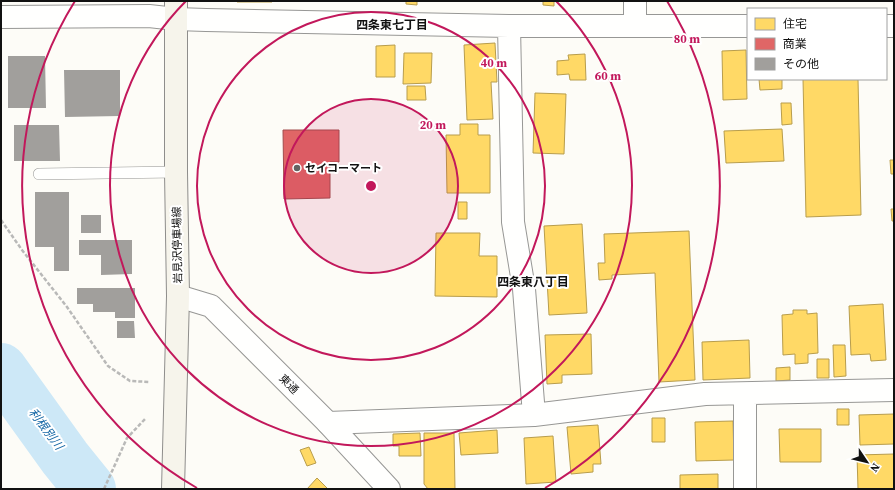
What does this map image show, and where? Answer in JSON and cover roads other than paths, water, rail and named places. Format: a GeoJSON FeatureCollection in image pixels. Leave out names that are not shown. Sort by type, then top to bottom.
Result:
{"type":"FeatureCollection","features":[{"type":"Feature","properties":{"kind":"main road","name":"岩見沢停車場線"},"geometry":{"type":"LineString","coordinates":[[174,489],[178,296],[176,10]]}},
{"type":"Feature","properties":{"kind":"street"},"geometry":{"type":"LineString","coordinates":[[635,1],[635,26]]}},
{"type":"Feature","properties":{"kind":"street"},"geometry":{"type":"LineString","coordinates":[[1,17],[149,16],[176,10],[509,26],[747,26]]}},
{"type":"Feature","properties":{"kind":"street"},"geometry":{"type":"LineString","coordinates":[[509,26],[513,222],[524,290],[534,414]]}},
{"type":"Feature","properties":{"kind":"street","name":"東通"},"geometry":{"type":"LineString","coordinates":[[178,296],[211,306],[328,423],[389,489]]}},
{"type":"Feature","properties":{"kind":"street"},"geometry":{"type":"LineString","coordinates":[[328,423],[534,414],[705,394],[894,390]]}},
{"type":"Feature","properties":{"kind":"street"},"geometry":{"type":"LineString","coordinates":[[745,394],[745,489]]}},
{"type":"Feature","properties":{"kind":"lane"},"geometry":{"type":"LineString","coordinates":[[39,174],[176,172]]}},
{"type":"Feature","properties":{"kind":"waterway","name":"利根別川"},"geometry":{"type":"LineString","coordinates":[[1,369],[65,458],[90,489]]}},
{"type":"Feature","properties":{"kind":"place","name":"セイコーマート"},"geometry":{"type":"Point","coordinates":[297,168]}},
{"type":"Feature","properties":{"kind":"district","name":"四条東七丁目"},"geometry":{"type":"Point","coordinates":[392,25]}},
{"type":"Feature","properties":{"kind":"district","name":"四条東八丁目"},"geometry":{"type":"Point","coordinates":[533,282]}}]}
